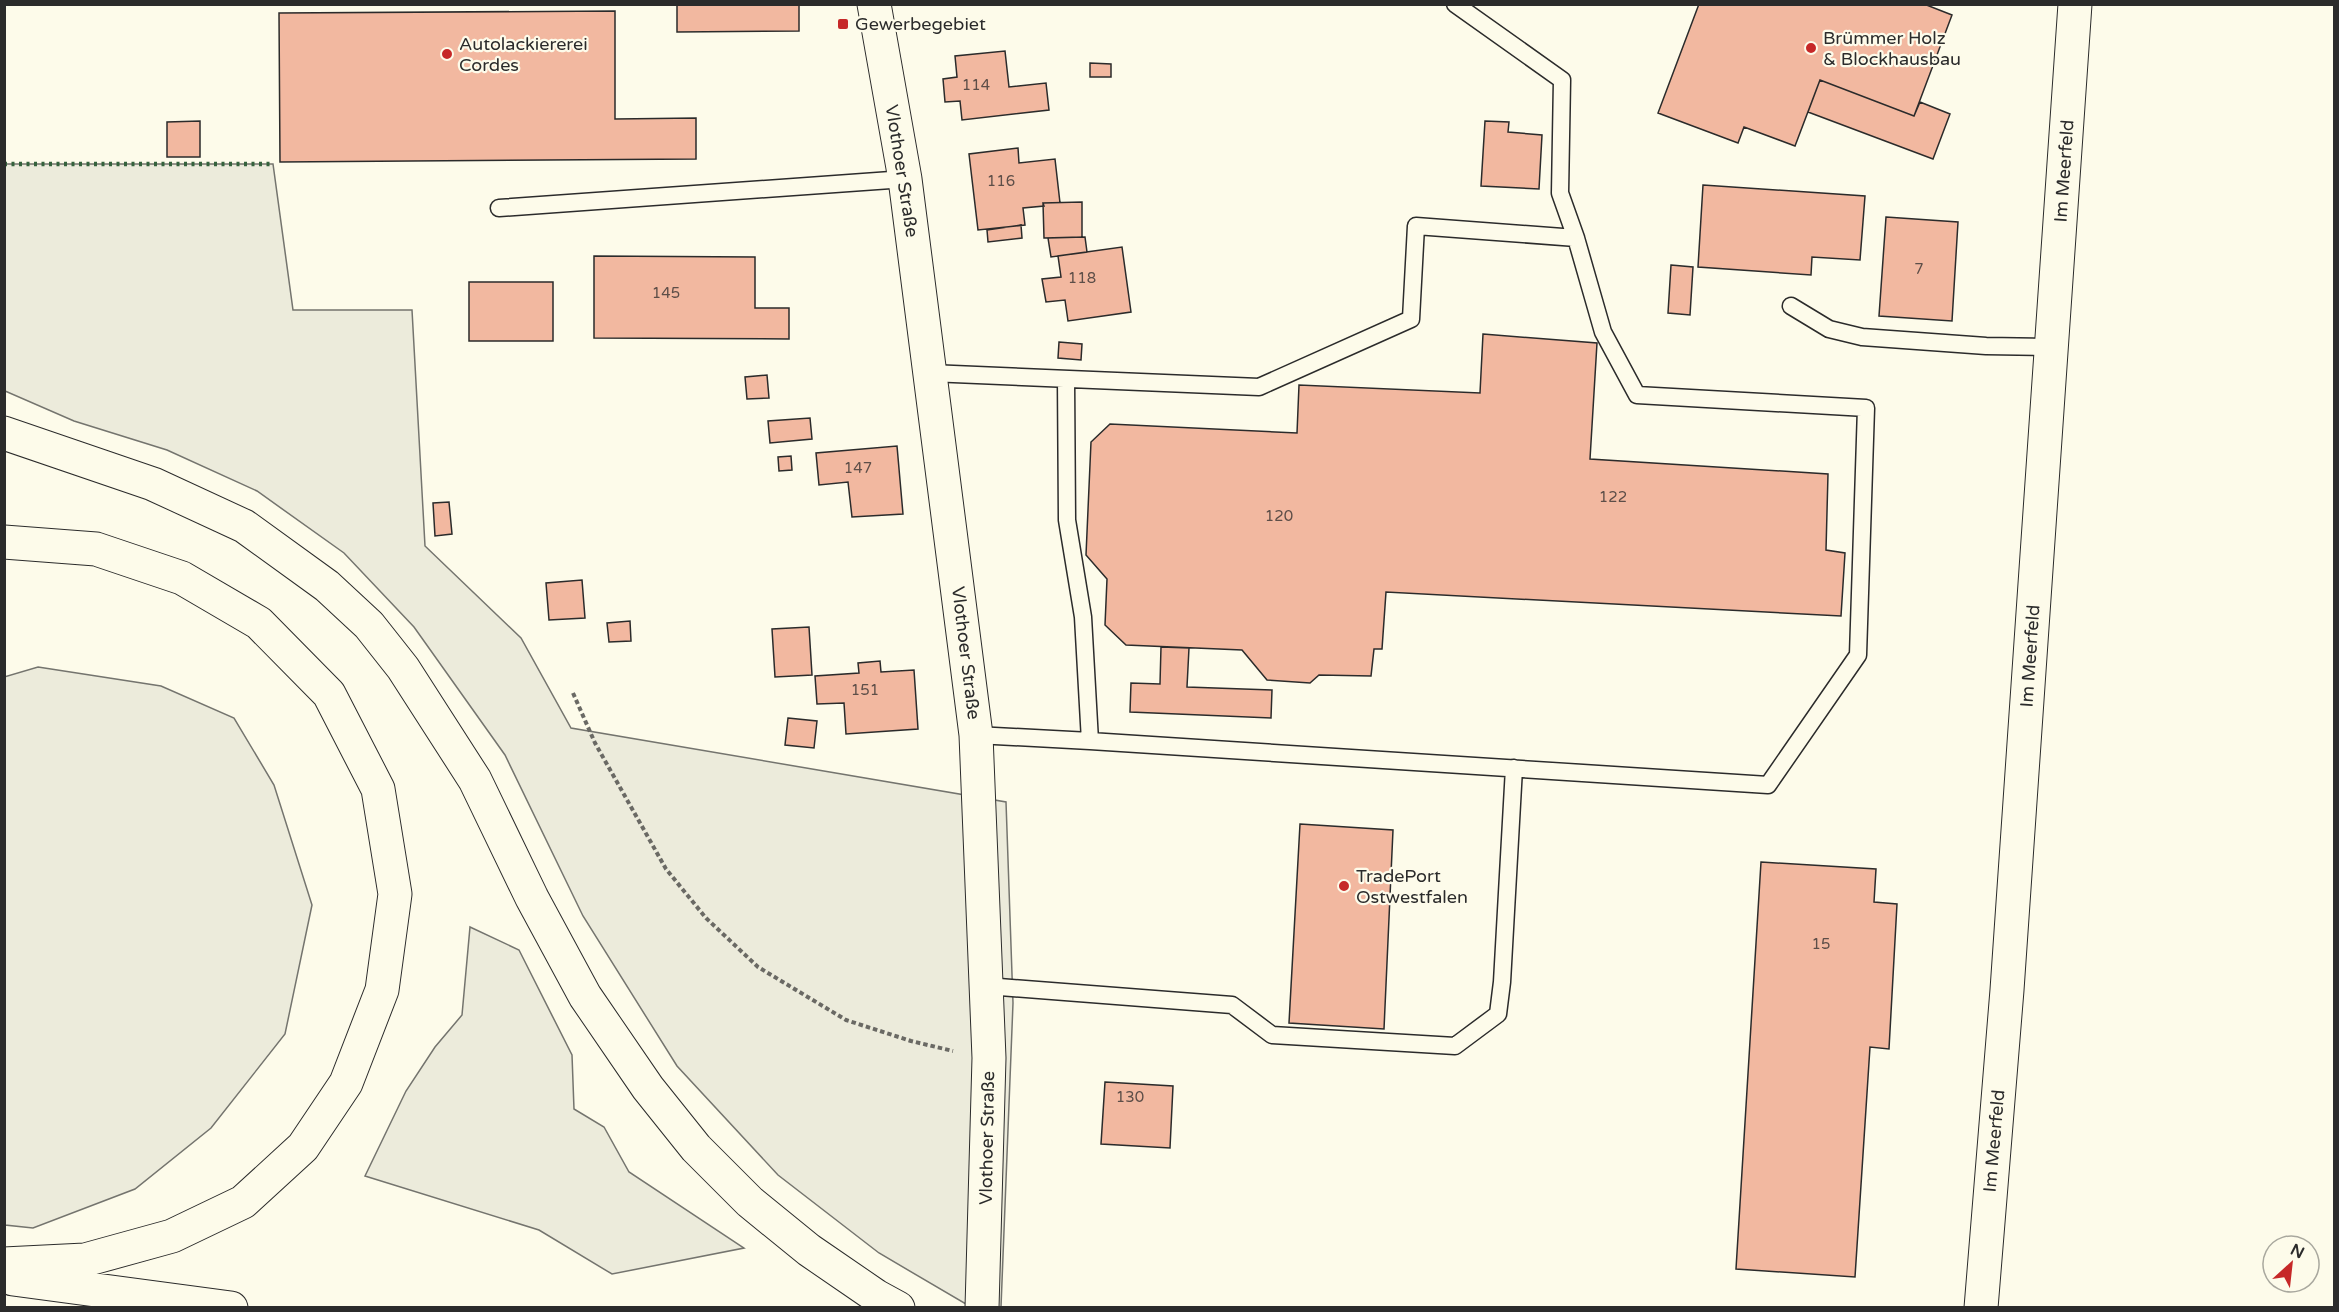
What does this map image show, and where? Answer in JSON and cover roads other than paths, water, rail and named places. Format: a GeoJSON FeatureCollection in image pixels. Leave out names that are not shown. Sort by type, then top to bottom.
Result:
{"type":"FeatureCollection","features":[{"type":"Feature","properties":{"kind":"main road","name":"Vlothoer Straße"},"geometry":{"type":"LineString","coordinates":[[874,4],[905,179],[976,735],[989,1058],[982,1308]]}},
{"type":"Feature","properties":{"kind":"main road","name":"Im Meerfeld"},"geometry":{"type":"LineString","coordinates":[[1981,1308],[2007,978],[2075,4]]}},
{"type":"Feature","properties":{"kind":"main road"},"geometry":{"type":"LineString","coordinates":[[4,433],[153,484],[243,526],[327,586],[369,626],[403,668],[475,780],[532,897],[585,996],[648,1088],[696,1148],[750,1202],[809,1250],[887,1302]]}},
{"type":"Feature","properties":{"kind":"main road"},"geometry":{"type":"LineString","coordinates":[[4,542],[96,549],[182,578],[260,623],[328,694],[378,789],[395,894],[382,990],[346,1083],[303,1147],[243,1202],[172,1236],[85,1260],[4,1264]]}},
{"type":"Feature","properties":{"kind":"main road"},"geometry":{"type":"LineString","coordinates":[[4,1278],[231,1308]]}},
{"type":"Feature","properties":{"kind":"lane"},"geometry":{"type":"LineString","coordinates":[[976,735],[1768,785],[1858,655],[1866,408],[1637,395],[1603,332],[1576,238],[1560,193],[1562,80],[1455,4]]}},
{"type":"Feature","properties":{"kind":"lane"},"geometry":{"type":"LineString","coordinates":[[499,208],[905,179]]}},
{"type":"Feature","properties":{"kind":"lane"},"geometry":{"type":"LineString","coordinates":[[930,373],[1259,387],[1411,319],[1416,226],[1576,238]]}},
{"type":"Feature","properties":{"kind":"lane"},"geometry":{"type":"LineString","coordinates":[[1791,306],[1829,329],[1862,337],[1986,346],[2051,347]]}},
{"type":"Feature","properties":{"kind":"lane"},"geometry":{"type":"LineString","coordinates":[[1066,379],[1067,520],[1083,617],[1090,741]]}},
{"type":"Feature","properties":{"kind":"lane"},"geometry":{"type":"LineString","coordinates":[[987,986],[1233,1005],[1272,1035],[1455,1046],[1498,1014],[1502,982],[1514,768]]}},
{"type":"Feature","properties":{"kind":"place","name":"Gewerbegebiet"},"geometry":{"type":"Point","coordinates":[843,24]}},
{"type":"Feature","properties":{"kind":"place","name":"Brümmer Holz & Blockhausbau"},"geometry":{"type":"Point","coordinates":[1811,48]}},
{"type":"Feature","properties":{"kind":"place","name":"Autolackiererei Cordes"},"geometry":{"type":"Point","coordinates":[447,54]}},
{"type":"Feature","properties":{"kind":"place","name":"TradePort Ostwestfalen"},"geometry":{"type":"Point","coordinates":[1344,886]}}]}
